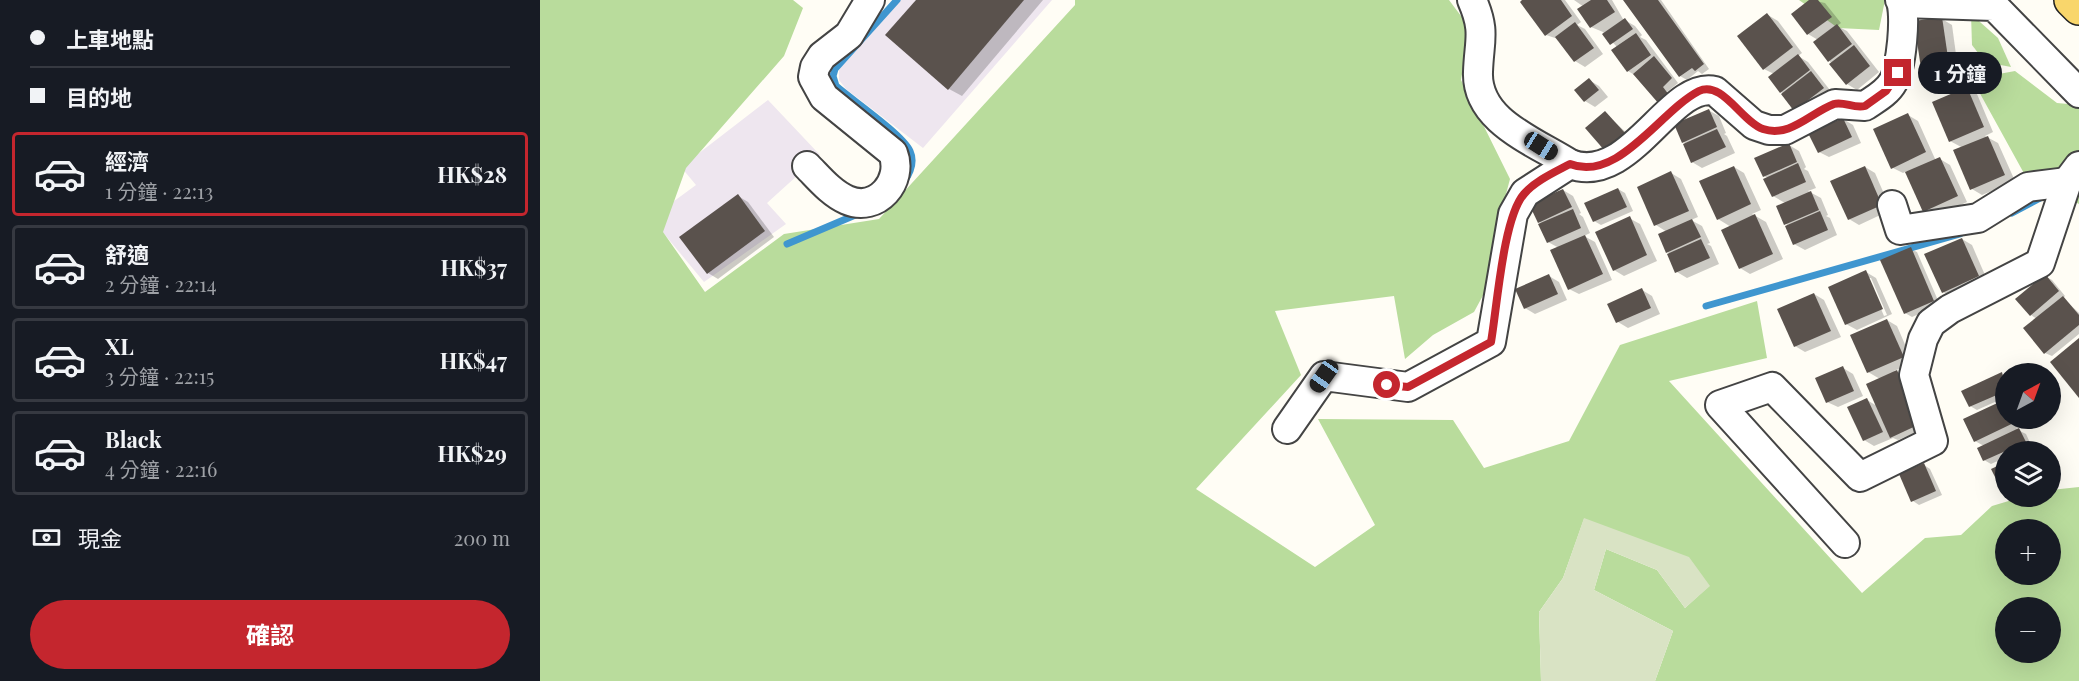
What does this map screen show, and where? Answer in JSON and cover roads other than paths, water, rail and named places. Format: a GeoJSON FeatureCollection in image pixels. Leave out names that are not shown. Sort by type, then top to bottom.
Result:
{"type":"FeatureCollection","features":[{"type":"Feature","properties":{"kind":"main road"},"geometry":{"type":"LineString","coordinates":[[2071,0],[2079,8]]}},
{"type":"Feature","properties":{"kind":"street"},"geometry":{"type":"LineString","coordinates":[[807,166],[832,191],[855,202],[868,202],[882,195],[895,179],[897,166],[893,153],[824,97],[813,77],[815,67],[822,56],[849,35],[870,0]]}},
{"type":"Feature","properties":{"kind":"street"},"geometry":{"type":"LineString","coordinates":[[1472,0],[1483,40],[1478,84],[1486,106],[1510,127],[1570,164],[1585,168],[1621,156],[1664,116],[1701,90],[1715,91],[1754,125],[1770,130],[1785,130],[1835,104],[1865,106],[1886,91],[1898,73],[1904,10],[1901,1],[1994,6],[2079,93]]}},
{"type":"Feature","properties":{"kind":"street"},"geometry":{"type":"LineString","coordinates":[[1287,429],[1324,376],[1408,387],[1491,342],[1510,224],[1516,208],[1530,188],[1570,164]]}},
{"type":"Feature","properties":{"kind":"street"},"geometry":{"type":"LineString","coordinates":[[1892,205],[1900,230],[1978,218],[2028,187],[2073,174]]}},
{"type":"Feature","properties":{"kind":"street"},"geometry":{"type":"LineString","coordinates":[[1845,543],[1719,405],[1772,387],[1860,477],[1932,441],[1914,375],[1923,339],[1931,323],[1950,309],[2040,263],[2073,174]]}},
{"type":"Feature","properties":{"kind":"waterway"},"geometry":{"type":"LineString","coordinates":[[897,0],[835,69],[833,76],[836,86],[887,127],[910,151],[912,167],[904,182]]}},
{"type":"Feature","properties":{"kind":"waterway"},"geometry":{"type":"LineString","coordinates":[[2012,213],[2044,196]]}},
{"type":"Feature","properties":{"kind":"waterway"},"geometry":{"type":"LineString","coordinates":[[787,244],[860,213]]}},
{"type":"Feature","properties":{"kind":"waterway"},"geometry":{"type":"LineString","coordinates":[[1706,306],[1960,234]]}}]}
